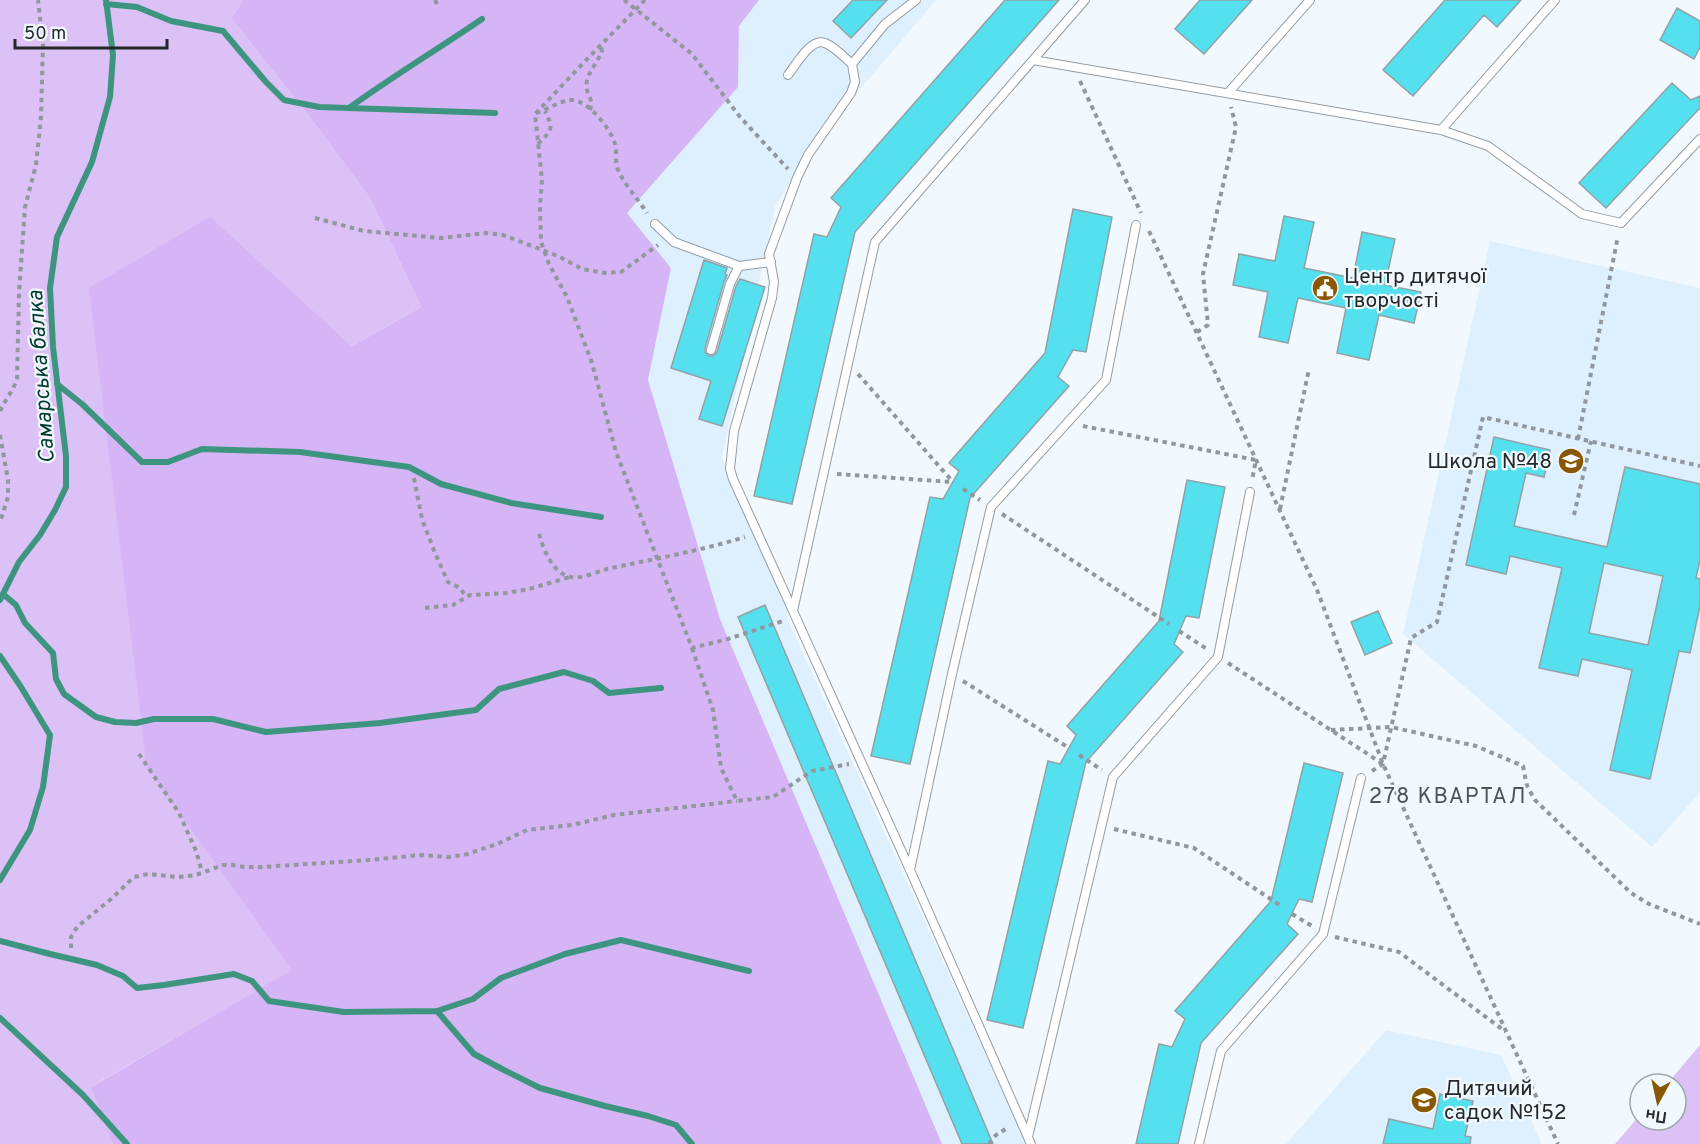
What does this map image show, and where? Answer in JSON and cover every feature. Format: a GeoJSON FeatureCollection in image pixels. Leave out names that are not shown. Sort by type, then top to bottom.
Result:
{"type":"FeatureCollection","features":[{"type":"Feature","properties":{"kind":"lane"},"geometry":{"type":"LineString","coordinates":[[852,64],[885,24],[916,0]]}},
{"type":"Feature","properties":{"kind":"lane"},"geometry":{"type":"LineString","coordinates":[[794,614],[875,242],[1085,0]]}},
{"type":"Feature","properties":{"kind":"lane"},"geometry":{"type":"LineString","coordinates":[[1228,93],[1310,0]]}},
{"type":"Feature","properties":{"kind":"lane"},"geometry":{"type":"LineString","coordinates":[[1441,130],[1555,0]]}},
{"type":"Feature","properties":{"kind":"lane"},"geometry":{"type":"LineString","coordinates":[[788,75],[811,45],[818,42],[826,43],[852,64],[855,82],[807,156],[769,254],[774,282],[772,298],[734,431],[730,469],[1029,1140]]}},
{"type":"Feature","properties":{"kind":"lane"},"geometry":{"type":"LineString","coordinates":[[1033,60],[1441,130],[1488,146],[1582,214],[1621,223],[1700,138]]}},
{"type":"Feature","properties":{"kind":"lane"},"geometry":{"type":"LineString","coordinates":[[654,224],[674,242],[739,266],[771,262]]}},
{"type":"Feature","properties":{"kind":"lane"},"geometry":{"type":"LineString","coordinates":[[910,870],[991,507],[1106,380],[1136,225]]}},
{"type":"Feature","properties":{"kind":"lane"},"geometry":{"type":"LineString","coordinates":[[711,350],[730,284],[739,266]]}},
{"type":"Feature","properties":{"kind":"lane"},"geometry":{"type":"LineString","coordinates":[[1029,1140],[1113,777],[1218,657],[1250,492]]}},
{"type":"Feature","properties":{"kind":"lane"},"geometry":{"type":"LineString","coordinates":[[1200,1144],[1221,1051],[1323,934],[1361,778]]}},
{"type":"Feature","properties":{"kind":"path"},"geometry":{"type":"LineString","coordinates":[[0,411],[17,379],[19,293],[25,207],[36,165],[41,117],[43,45],[38,0]]}},
{"type":"Feature","properties":{"kind":"path"},"geometry":{"type":"LineString","coordinates":[[435,0],[438,6]]}},
{"type":"Feature","properties":{"kind":"path"},"geometry":{"type":"LineString","coordinates":[[624,0],[692,54],[740,117],[797,178]]}},
{"type":"Feature","properties":{"kind":"path"},"geometry":{"type":"LineString","coordinates":[[645,0],[535,114],[542,180],[541,242],[549,264],[567,297],[592,363],[616,452],[692,648],[713,710],[722,768],[737,801]]}},
{"type":"Feature","properties":{"kind":"path"},"geometry":{"type":"LineString","coordinates":[[590,110],[592,102],[586,90],[588,75],[602,52],[601,45]]}},
{"type":"Feature","properties":{"kind":"path"},"geometry":{"type":"LineString","coordinates":[[1073,67],[1144,219]]}},
{"type":"Feature","properties":{"kind":"path"},"geometry":{"type":"LineString","coordinates":[[1197,332],[1208,325],[1203,274],[1236,127],[1228,93]]}},
{"type":"Feature","properties":{"kind":"path"},"geometry":{"type":"LineString","coordinates":[[535,114],[572,100],[590,110],[611,133],[615,145],[616,166],[654,224]]}},
{"type":"Feature","properties":{"kind":"path"},"geometry":{"type":"LineString","coordinates":[[538,145],[550,132],[551,127],[546,111]]}},
{"type":"Feature","properties":{"kind":"path"},"geometry":{"type":"LineString","coordinates":[[315,218],[364,231],[441,238],[486,233],[503,235],[558,256],[582,269],[605,273],[621,272],[669,237]]}},
{"type":"Feature","properties":{"kind":"path"},"geometry":{"type":"LineString","coordinates":[[1578,438],[1621,223]]}},
{"type":"Feature","properties":{"kind":"path"},"geometry":{"type":"LineString","coordinates":[[1149,229],[1317,590],[1383,764],[1558,1144]]}},
{"type":"Feature","properties":{"kind":"path"},"geometry":{"type":"LineString","coordinates":[[823,473],[953,482],[848,362]]}},
{"type":"Feature","properties":{"kind":"path"},"geometry":{"type":"LineString","coordinates":[[1280,510],[1309,369]]}},
{"type":"Feature","properties":{"kind":"path"},"geometry":{"type":"LineString","coordinates":[[1383,764],[1411,638],[1437,622],[1483,417],[1700,466]]}},
{"type":"Feature","properties":{"kind":"path"},"geometry":{"type":"LineString","coordinates":[[1067,423],[1256,460]]}},
{"type":"Feature","properties":{"kind":"path"},"geometry":{"type":"LineString","coordinates":[[0,435],[8,480],[8,497],[0,522]]}},
{"type":"Feature","properties":{"kind":"path"},"geometry":{"type":"LineString","coordinates":[[1574,515],[1591,441]]}},
{"type":"Feature","properties":{"kind":"path"},"geometry":{"type":"LineString","coordinates":[[1250,492],[1256,460]]}},
{"type":"Feature","properties":{"kind":"path"},"geometry":{"type":"LineString","coordinates":[[414,478],[422,519],[435,553],[448,582],[460,588],[466,597]]}},
{"type":"Feature","properties":{"kind":"path"},"geometry":{"type":"LineString","coordinates":[[963,489],[1169,624]]}},
{"type":"Feature","properties":{"kind":"path"},"geometry":{"type":"LineString","coordinates":[[425,608],[453,605],[466,597],[478,594],[507,593],[529,589],[570,577],[720,545],[758,533]]}},
{"type":"Feature","properties":{"kind":"path"},"geometry":{"type":"LineString","coordinates":[[539,534],[547,556],[560,571],[570,577]]}},
{"type":"Feature","properties":{"kind":"path"},"geometry":{"type":"LineString","coordinates":[[692,648],[728,639],[794,614]]}},
{"type":"Feature","properties":{"kind":"path"},"geometry":{"type":"LineString","coordinates":[[1179,631],[1383,764]]}},
{"type":"Feature","properties":{"kind":"path"},"geometry":{"type":"LineString","coordinates":[[952,674],[1069,748]]}},
{"type":"Feature","properties":{"kind":"path"},"geometry":{"type":"LineString","coordinates":[[1331,730],[1392,727],[1476,746],[1523,766],[1527,786],[1535,800],[1631,893],[1649,904],[1700,924]]}},
{"type":"Feature","properties":{"kind":"path"},"geometry":{"type":"LineString","coordinates":[[139,754],[179,813],[196,851],[202,872]]}},
{"type":"Feature","properties":{"kind":"path"},"geometry":{"type":"LineString","coordinates":[[1079,755],[1113,777]]}},
{"type":"Feature","properties":{"kind":"path"},"geometry":{"type":"LineString","coordinates":[[71,948],[71,937],[76,927],[111,899],[134,876],[196,875],[232,864],[262,867],[414,855],[448,857],[464,855],[527,830],[572,825],[614,814],[773,797],[812,771],[861,761]]}},
{"type":"Feature","properties":{"kind":"path"},"geometry":{"type":"LineString","coordinates":[[1101,826],[1194,848],[1281,906]]}},
{"type":"Feature","properties":{"kind":"path"},"geometry":{"type":"LineString","coordinates":[[1292,914],[1323,934],[1399,952],[1507,1032]]}},
{"type":"Feature","properties":{"kind":"path"},"geometry":{"type":"LineString","coordinates":[[989,1144],[996,1134],[1022,1123]]}},
{"type":"Feature","properties":{"kind":"shaded area"},"geometry":{"type":"Polygon","coordinates":[[[0,0],[243,0],[231,18],[370,198],[421,307],[352,346],[210,218],[147,769],[293,970],[92,1086],[113,1144],[0,1144],[0,0]]]}},
{"type":"Feature","properties":{"kind":"shaded area"},"geometry":{"type":"Polygon","coordinates":[[[243,0],[759,0],[739,26],[738,87],[627,213],[671,268],[648,380],[720,619],[942,1144],[113,1144],[91,1087],[292,970],[147,769],[89,288],[210,217],[352,346],[421,307],[370,198],[231,18],[243,0]]]}},
{"type":"Feature","properties":{"kind":"shaded area"},"geometry":{"type":"Polygon","coordinates":[[[759,0],[936,0],[810,148],[775,207],[722,458],[789,606],[787,618],[1026,1144],[942,1144],[720,619],[648,380],[671,268],[627,213],[738,87],[739,26],[759,0]]]}},
{"type":"Feature","properties":{"kind":"shaded area","name":"Школа №48"},"geometry":{"type":"Polygon","coordinates":[[[1490,241],[1700,288],[1700,792],[1652,847],[1403,634],[1490,241]]]}},
{"type":"Feature","properties":{"kind":"shaded area","name":"Дитячий садок №152"},"geometry":{"type":"Polygon","coordinates":[[[1386,1030],[1501,1055],[1542,1144],[1286,1144],[1386,1030]]]}},
{"type":"Feature","properties":{"kind":"shaded area"},"geometry":{"type":"Polygon","coordinates":[[[1700,1045],[1700,1144],[1615,1144],[1628,1129],[1628,1132],[1688,1132],[1688,1072],[1677,1072],[1700,1045]]]}},
{"type":"Feature","properties":{"kind":"building"},"geometry":{"type":"Polygon","coordinates":[[[853,0],[887,0],[851,38],[833,21],[853,0]]]}},
{"type":"Feature","properties":{"kind":"building"},"geometry":{"type":"Polygon","coordinates":[[[1005,0],[1059,0],[855,232],[792,504],[754,496],[814,234],[827,237],[841,207],[831,198],[1005,0]]]}},
{"type":"Feature","properties":{"kind":"building"},"geometry":{"type":"Polygon","coordinates":[[[1200,0],[1252,0],[1204,54],[1175,29],[1200,0]]]}},
{"type":"Feature","properties":{"kind":"building"},"geometry":{"type":"Polygon","coordinates":[[[1445,0],[1521,0],[1497,27],[1484,15],[1413,96],[1383,70],[1445,0]]]}},
{"type":"Feature","properties":{"kind":"building"},"geometry":{"type":"Polygon","coordinates":[[[1677,8],[1700,21],[1700,47],[1694,59],[1660,40],[1677,8]]]}},
{"type":"Feature","properties":{"kind":"building"},"geometry":{"type":"Polygon","coordinates":[[[1672,83],[1691,100],[1700,96],[1700,108],[1606,208],[1579,183],[1672,83]]]}},
{"type":"Feature","properties":{"kind":"building"},"geometry":{"type":"Polygon","coordinates":[[[1073,209],[1112,217],[1086,352],[1073,350],[1058,377],[1069,386],[970,498],[910,764],[871,756],[930,497],[943,499],[959,471],[949,463],[1045,353],[1073,209]]]}},
{"type":"Feature","properties":{"kind":"building"},"geometry":{"type":"Polygon","coordinates":[[[1284,216],[1314,222],[1304,268],[1353,278],[1362,232],[1395,239],[1385,285],[1421,292],[1414,323],[1379,315],[1369,360],[1337,353],[1346,308],[1298,298],[1288,343],[1259,337],[1268,292],[1233,285],[1239,254],[1275,261],[1284,216]]]}},
{"type":"Feature","properties":{"kind":"building"},"geometry":{"type":"Polygon","coordinates":[[[704,260],[727,268],[725,274],[727,275],[705,348],[709,356],[717,352],[740,279],[765,287],[722,426],[699,419],[711,381],[671,368],[704,260]]]}},
{"type":"Feature","properties":{"kind":"building"},"geometry":{"type":"Polygon","coordinates":[[[1494,437],[1550,450],[1544,477],[1526,473],[1514,526],[1607,547],[1625,467],[1700,484],[1700,560],[1696,578],[1700,579],[1700,606],[1690,653],[1679,651],[1650,779],[1610,770],[1632,670],[1582,659],[1578,676],[1539,668],[1562,568],[1510,556],[1506,574],[1466,565],[1494,437]],[[1604,563],[1589,633],[1648,645],[1663,576],[1604,563]]]}},
{"type":"Feature","properties":{"kind":"building"},"geometry":{"type":"Polygon","coordinates":[[[1187,480],[1225,487],[1199,618],[1186,616],[1174,644],[1183,652],[1086,762],[1023,1028],[987,1020],[1048,761],[1060,764],[1076,735],[1067,726],[1159,621],[1187,480]]]}},
{"type":"Feature","properties":{"kind":"building"},"geometry":{"type":"Polygon","coordinates":[[[765,605],[993,1144],[962,1144],[738,617],[765,605]]]}},
{"type":"Feature","properties":{"kind":"building"},"geometry":{"type":"Polygon","coordinates":[[[1378,611],[1392,643],[1365,655],[1351,622],[1378,611]]]}},
{"type":"Feature","properties":{"kind":"building"},"geometry":{"type":"Polygon","coordinates":[[[1304,763],[1343,773],[1312,902],[1299,899],[1287,924],[1298,934],[1201,1043],[1178,1144],[1136,1144],[1159,1044],[1172,1047],[1185,1019],[1175,1011],[1271,901],[1304,763]]]}},
{"type":"Feature","properties":{"kind":"building"},"geometry":{"type":"Polygon","coordinates":[[[1440,1094],[1473,1101],[1465,1136],[1471,1137],[1470,1144],[1383,1144],[1389,1119],[1433,1129],[1440,1094]]]}},
{"type":"Feature","properties":{"kind":"waterway","name":"Самарська балка"},"geometry":{"type":"LineString","coordinates":[[0,600],[19,562],[40,535],[66,487],[66,456],[53,347],[50,288],[57,237],[92,162],[110,97],[113,55],[106,0]]}},
{"type":"Feature","properties":{"kind":"waterway"},"geometry":{"type":"LineString","coordinates":[[106,4],[137,7],[171,21],[223,31],[284,100],[319,107],[495,113]]}},
{"type":"Feature","properties":{"kind":"waterway"},"geometry":{"type":"LineString","coordinates":[[349,108],[482,19]]}},
{"type":"Feature","properties":{"kind":"waterway"},"geometry":{"type":"LineString","coordinates":[[57,384],[82,404],[142,462],[168,462],[202,449],[300,452],[409,467],[441,484],[511,503],[601,517]]}},
{"type":"Feature","properties":{"kind":"waterway"},"geometry":{"type":"LineString","coordinates":[[3,594],[16,605],[25,623],[53,653],[56,679],[64,694],[96,717],[115,722],[136,723],[154,719],[213,719],[266,732],[380,723],[476,710],[499,689],[564,672],[593,681],[609,693],[661,688]]}},
{"type":"Feature","properties":{"kind":"waterway","name":"Самарська балка"},"geometry":{"type":"LineString","coordinates":[[0,656],[50,735],[43,787],[30,830],[0,880]]}},
{"type":"Feature","properties":{"kind":"waterway"},"geometry":{"type":"LineString","coordinates":[[437,1011],[473,999],[501,978],[565,954],[621,940],[749,971]]}},
{"type":"Feature","properties":{"kind":"waterway"},"geometry":{"type":"LineString","coordinates":[[0,941],[97,965],[123,976],[137,988],[234,974],[252,981],[269,1001],[344,1012],[437,1011],[474,1054],[502,1069],[540,1088],[676,1125],[692,1144]]}},
{"type":"Feature","properties":{"kind":"waterway"},"geometry":{"type":"LineString","coordinates":[[0,1018],[83,1095],[127,1144]]}},
{"type":"Feature","properties":{"kind":"place","name":"Центр дитячої творчості"},"geometry":{"type":"Point","coordinates":[1325,288]}},
{"type":"Feature","properties":{"kind":"place","name":"Школа №48"},"geometry":{"type":"Point","coordinates":[1571,461]}},
{"type":"Feature","properties":{"kind":"place","name":"Дитячий садок №152"},"geometry":{"type":"Point","coordinates":[1424,1100]}},
{"type":"Feature","properties":{"kind":"district","name":"278 КВАРТАЛ"},"geometry":{"type":"Point","coordinates":[1448,795]}}]}
